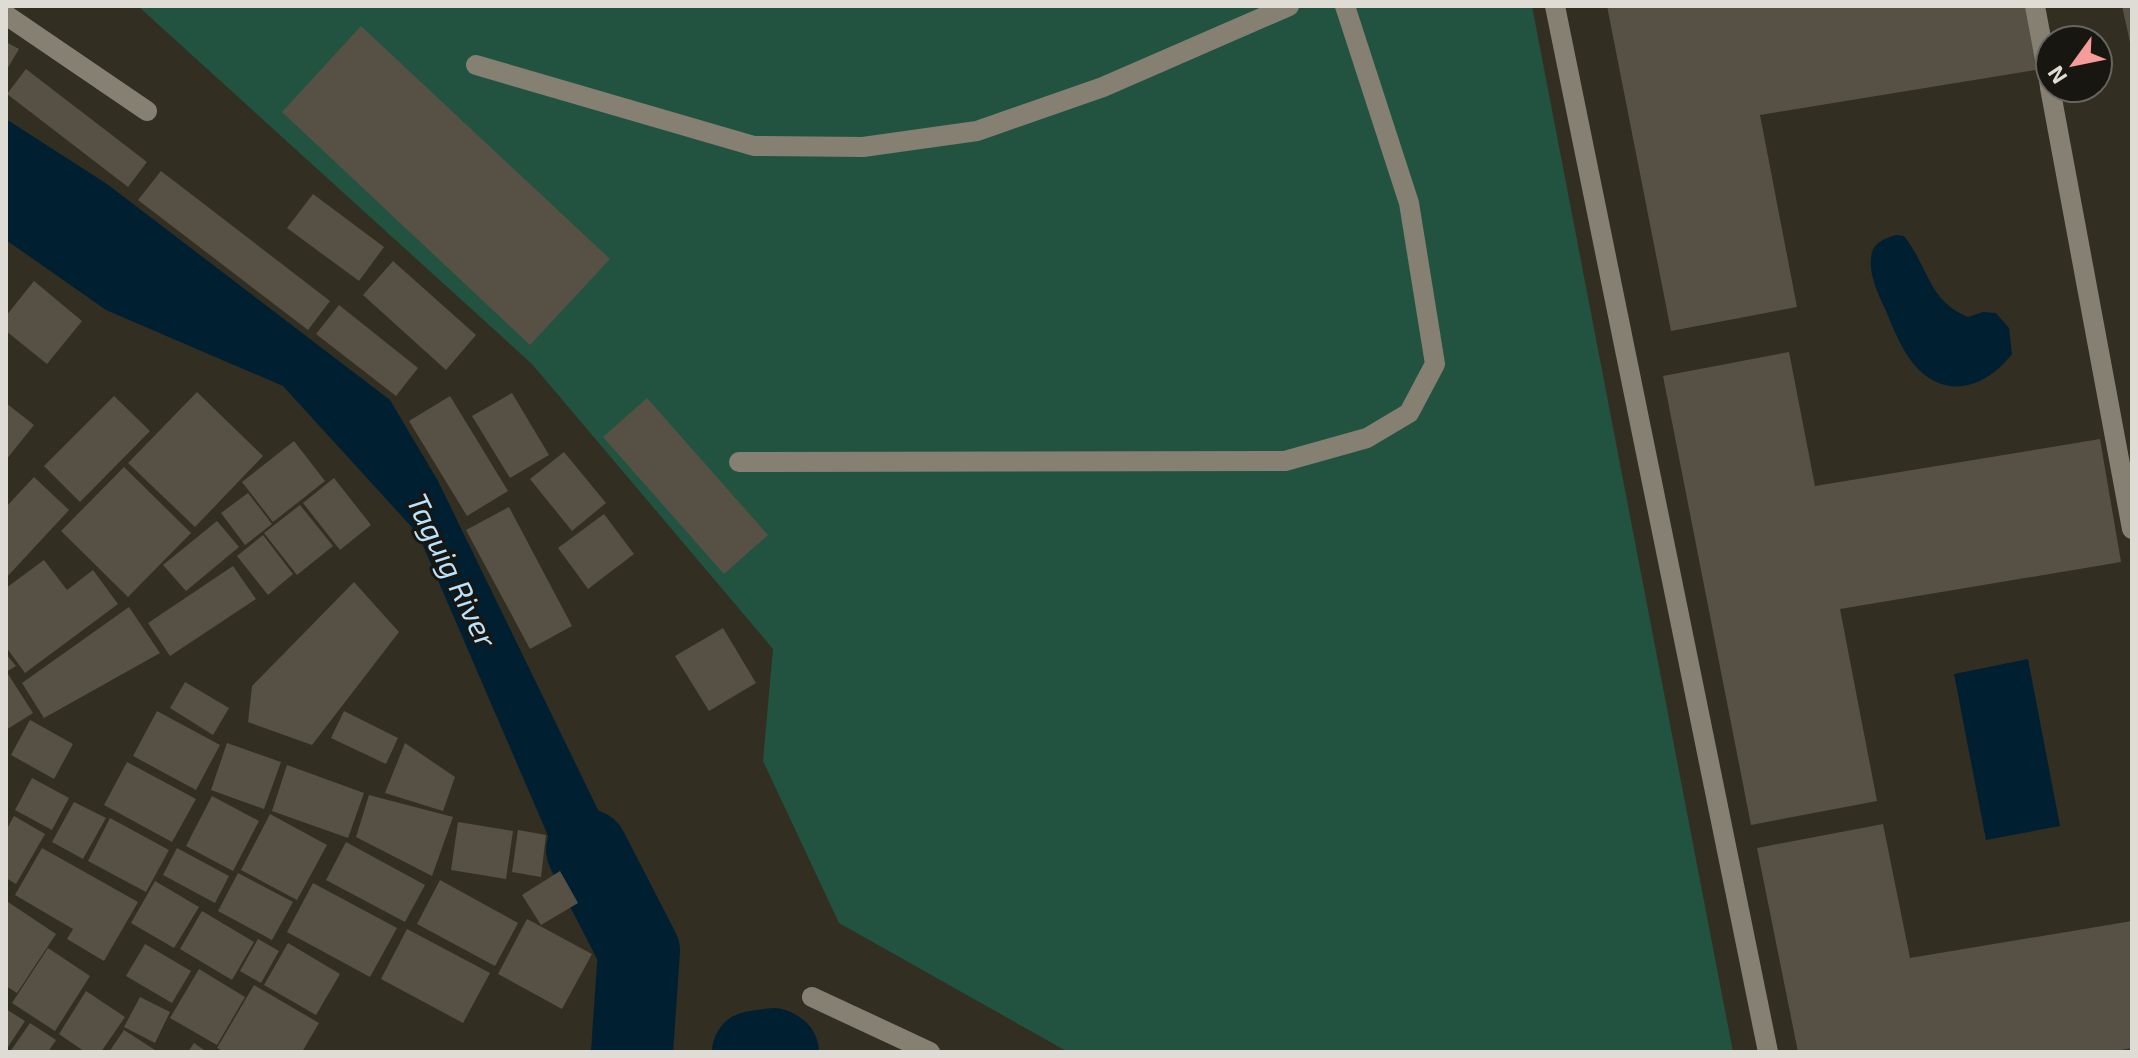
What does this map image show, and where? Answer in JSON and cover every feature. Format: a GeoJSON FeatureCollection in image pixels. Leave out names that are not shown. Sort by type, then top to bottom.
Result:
{"type":"FeatureCollection","features":[{"type":"Feature","properties":{"kind":"lane"},"geometry":{"type":"LineString","coordinates":[[476,65],[754,146],[863,147],[977,131],[1103,87],[1289,6]]}},
{"type":"Feature","properties":{"kind":"lane"},"geometry":{"type":"LineString","coordinates":[[739,462],[1285,461],[1367,438],[1409,413],[1435,364],[1409,203],[1345,6]]}},
{"type":"Feature","properties":{"kind":"lane"},"geometry":{"type":"LineString","coordinates":[[1555,6],[1768,1052]]}},
{"type":"Feature","properties":{"kind":"lane"},"geometry":{"type":"LineString","coordinates":[[6,15],[147,111]]}},
{"type":"Feature","properties":{"kind":"lane"},"geometry":{"type":"LineString","coordinates":[[2053,104],[2130,501],[2132,529]]}},
{"type":"Feature","properties":{"kind":"lane"},"geometry":{"type":"LineString","coordinates":[[812,997],[930,1052]]}},
{"type":"Feature","properties":{"kind":"green space"},"geometry":{"type":"Polygon","coordinates":[[[138,6],[1532,6],[1733,1052],[1068,1052],[839,923],[763,761],[773,649],[532,364],[138,6]]]}},
{"type":"Feature","properties":{"kind":"water"},"geometry":{"type":"Polygon","coordinates":[[[6,119],[107,184],[390,400],[438,481],[658,933],[639,951],[599,954],[418,534],[283,386],[106,310],[6,240],[6,119]]]}},
{"type":"Feature","properties":{"kind":"water"},"geometry":{"type":"Polygon","coordinates":[[[1896,235],[1904,236],[1945,302],[1968,317],[1983,312],[1996,313],[2009,328],[2012,354],[1992,374],[1969,385],[1944,385],[1919,370],[1908,357],[1874,283],[1871,268],[1872,252],[1876,246],[1896,235]]]}},
{"type":"Feature","properties":{"kind":"water"},"geometry":{"type":"Polygon","coordinates":[[[2028,659],[2060,826],[1986,840],[1954,674],[2028,659]]]}},
{"type":"Feature","properties":{"kind":"building"},"geometry":{"type":"Polygon","coordinates":[[[1607,6],[2030,6],[2034,29],[2034,70],[1760,115],[1797,307],[1671,331],[1607,6]]]}},
{"type":"Feature","properties":{"kind":"building"},"geometry":{"type":"Polygon","coordinates":[[[2122,6],[2132,6],[2132,47],[2131,47],[2122,6]]]}},
{"type":"Feature","properties":{"kind":"building"},"geometry":{"type":"Polygon","coordinates":[[[361,26],[610,259],[530,345],[282,112],[361,26]]]}},
{"type":"Feature","properties":{"kind":"building"},"geometry":{"type":"Polygon","coordinates":[[[6,42],[19,49],[6,71],[6,42]]]}},
{"type":"Feature","properties":{"kind":"building"},"geometry":{"type":"Polygon","coordinates":[[[26,69],[147,162],[128,187],[7,94],[26,69]]]}},
{"type":"Feature","properties":{"kind":"building"},"geometry":{"type":"Polygon","coordinates":[[[161,171],[330,301],[308,330],[138,200],[161,171]]]}},
{"type":"Feature","properties":{"kind":"building"},"geometry":{"type":"Polygon","coordinates":[[[313,194],[384,247],[359,281],[287,228],[313,194]]]}},
{"type":"Feature","properties":{"kind":"building"},"geometry":{"type":"Polygon","coordinates":[[[393,261],[476,335],[446,370],[363,295],[393,261]]]}},
{"type":"Feature","properties":{"kind":"building"},"geometry":{"type":"Polygon","coordinates":[[[34,281],[82,321],[47,364],[6,331],[6,316],[34,281]]]}},
{"type":"Feature","properties":{"kind":"building"},"geometry":{"type":"Polygon","coordinates":[[[339,305],[418,368],[396,396],[316,334],[339,305]]]}},
{"type":"Feature","properties":{"kind":"building"},"geometry":{"type":"Polygon","coordinates":[[[1789,352],[1815,486],[2100,439],[2121,562],[1840,609],[1877,801],[1751,825],[1663,376],[1789,352]]]}},
{"type":"Feature","properties":{"kind":"building"},"geometry":{"type":"Polygon","coordinates":[[[197,392],[263,456],[195,527],[128,463],[197,392]]]}},
{"type":"Feature","properties":{"kind":"building"},"geometry":{"type":"Polygon","coordinates":[[[512,393],[549,455],[510,478],[472,416],[512,393]]]}},
{"type":"Feature","properties":{"kind":"building"},"geometry":{"type":"Polygon","coordinates":[[[114,396],[150,431],[80,502],[44,466],[114,396]]]}},
{"type":"Feature","properties":{"kind":"building"},"geometry":{"type":"Polygon","coordinates":[[[450,396],[508,491],[467,516],[409,421],[450,396]]]}},
{"type":"Feature","properties":{"kind":"building"},"geometry":{"type":"Polygon","coordinates":[[[647,398],[768,535],[724,574],[603,437],[647,398]]]}},
{"type":"Feature","properties":{"kind":"building"},"geometry":{"type":"Polygon","coordinates":[[[6,403],[34,425],[6,460],[6,403]]]}},
{"type":"Feature","properties":{"kind":"building"},"geometry":{"type":"Polygon","coordinates":[[[294,441],[325,481],[273,522],[242,482],[294,441]]]}},
{"type":"Feature","properties":{"kind":"building"},"geometry":{"type":"Polygon","coordinates":[[[564,452],[606,503],[572,531],[530,479],[564,452]]]}},
{"type":"Feature","properties":{"kind":"building"},"geometry":{"type":"Polygon","coordinates":[[[124,467],[191,533],[128,597],[61,531],[124,467]]]}},
{"type":"Feature","properties":{"kind":"building"},"geometry":{"type":"Polygon","coordinates":[[[34,477],[69,510],[6,578],[6,507],[34,477]]]}},
{"type":"Feature","properties":{"kind":"building"},"geometry":{"type":"Polygon","coordinates":[[[334,478],[371,525],[340,550],[303,503],[334,478]]]}},
{"type":"Feature","properties":{"kind":"building"},"geometry":{"type":"Polygon","coordinates":[[[248,493],[272,524],[245,545],[221,513],[248,493]]]}},
{"type":"Feature","properties":{"kind":"building"},"geometry":{"type":"Polygon","coordinates":[[[300,505],[333,546],[297,575],[264,533],[300,505]]]}},
{"type":"Feature","properties":{"kind":"building"},"geometry":{"type":"Polygon","coordinates":[[[509,507],[572,626],[530,649],[466,530],[509,507]]]}},
{"type":"Feature","properties":{"kind":"building"},"geometry":{"type":"Polygon","coordinates":[[[604,514],[634,554],[588,589],[558,548],[604,514]]]}},
{"type":"Feature","properties":{"kind":"building"},"geometry":{"type":"Polygon","coordinates":[[[217,521],[239,547],[186,591],[163,565],[217,521]]]}},
{"type":"Feature","properties":{"kind":"building"},"geometry":{"type":"Polygon","coordinates":[[[263,535],[293,574],[268,595],[237,556],[263,535]]]}},
{"type":"Feature","properties":{"kind":"building"},"geometry":{"type":"Polygon","coordinates":[[[44,560],[67,590],[93,570],[118,604],[25,673],[6,647],[6,588],[44,560]]]}},
{"type":"Feature","properties":{"kind":"building"},"geometry":{"type":"Polygon","coordinates":[[[233,566],[256,599],[170,656],[148,623],[233,566]]]}},
{"type":"Feature","properties":{"kind":"building"},"geometry":{"type":"Polygon","coordinates":[[[354,582],[399,632],[312,745],[248,722],[252,686],[354,582]]]}},
{"type":"Feature","properties":{"kind":"building"},"geometry":{"type":"Polygon","coordinates":[[[129,607],[160,653],[44,718],[22,683],[129,607]]]}},
{"type":"Feature","properties":{"kind":"building"},"geometry":{"type":"Polygon","coordinates":[[[723,628],[756,683],[709,711],[675,656],[723,628]]]}},
{"type":"Feature","properties":{"kind":"building"},"geometry":{"type":"Polygon","coordinates":[[[6,654],[16,666],[6,672],[6,654]]]}},
{"type":"Feature","properties":{"kind":"building"},"geometry":{"type":"Polygon","coordinates":[[[6,675],[33,713],[6,730],[6,675]]]}},
{"type":"Feature","properties":{"kind":"building"},"geometry":{"type":"Polygon","coordinates":[[[185,682],[229,708],[213,735],[170,708],[185,682]]]}},
{"type":"Feature","properties":{"kind":"building"},"geometry":{"type":"Polygon","coordinates":[[[157,711],[220,745],[196,790],[133,756],[157,711]]]}},
{"type":"Feature","properties":{"kind":"building"},"geometry":{"type":"Polygon","coordinates":[[[344,711],[398,738],[386,764],[331,738],[344,711]]]}},
{"type":"Feature","properties":{"kind":"building"},"geometry":{"type":"Polygon","coordinates":[[[30,720],[73,744],[54,779],[11,755],[30,720]]]}},
{"type":"Feature","properties":{"kind":"building"},"geometry":{"type":"Polygon","coordinates":[[[227,743],[281,762],[264,809],[211,790],[227,743]]]}},
{"type":"Feature","properties":{"kind":"building"},"geometry":{"type":"Polygon","coordinates":[[[405,743],[455,777],[443,811],[385,793],[405,743]]]}},
{"type":"Feature","properties":{"kind":"building"},"geometry":{"type":"Polygon","coordinates":[[[127,762],[196,799],[172,842],[104,805],[127,762]]]}},
{"type":"Feature","properties":{"kind":"building"},"geometry":{"type":"Polygon","coordinates":[[[287,765],[364,793],[348,838],[272,811],[287,765]]]}},
{"type":"Feature","properties":{"kind":"building"},"geometry":{"type":"Polygon","coordinates":[[[32,778],[69,798],[52,830],[15,810],[32,778]]]}},
{"type":"Feature","properties":{"kind":"building"},"geometry":{"type":"Polygon","coordinates":[[[369,795],[453,817],[432,876],[356,837],[369,795]]]}},
{"type":"Feature","properties":{"kind":"building"},"geometry":{"type":"Polygon","coordinates":[[[212,796],[259,821],[233,871],[186,846],[212,796]]]}},
{"type":"Feature","properties":{"kind":"building"},"geometry":{"type":"Polygon","coordinates":[[[74,802],[106,818],[83,859],[52,842],[74,802]]]}},
{"type":"Feature","properties":{"kind":"building"},"geometry":{"type":"Polygon","coordinates":[[[270,814],[327,845],[297,900],[241,870],[270,814]]]}},
{"type":"Feature","properties":{"kind":"building"},"geometry":{"type":"Polygon","coordinates":[[[14,816],[45,834],[16,884],[6,878],[6,830],[14,816]]]}},
{"type":"Feature","properties":{"kind":"building"},"geometry":{"type":"Polygon","coordinates":[[[110,818],[169,850],[146,892],[88,861],[110,818]]]}},
{"type":"Feature","properties":{"kind":"building"},"geometry":{"type":"Polygon","coordinates":[[[458,822],[513,831],[506,879],[451,870],[458,822]]]}},
{"type":"Feature","properties":{"kind":"building"},"geometry":{"type":"Polygon","coordinates":[[[1883,824],[1910,958],[2132,921],[2132,1048],[2109,1052],[1798,1052],[1757,848],[1883,824]]]}},
{"type":"Feature","properties":{"kind":"building"},"geometry":{"type":"Polygon","coordinates":[[[518,830],[546,835],[541,877],[512,872],[518,830]]]}},
{"type":"Feature","properties":{"kind":"building"},"geometry":{"type":"Polygon","coordinates":[[[346,842],[425,885],[405,922],[326,880],[346,842]]]}},
{"type":"Feature","properties":{"kind":"building"},"geometry":{"type":"Polygon","coordinates":[[[42,848],[138,902],[104,961],[67,939],[73,929],[15,895],[42,848]]]}},
{"type":"Feature","properties":{"kind":"building"},"geometry":{"type":"Polygon","coordinates":[[[177,848],[229,876],[215,903],[163,875],[177,848]]]}},
{"type":"Feature","properties":{"kind":"building"},"geometry":{"type":"Polygon","coordinates":[[[560,871],[578,903],[541,925],[522,895],[560,871]]]}},
{"type":"Feature","properties":{"kind":"building"},"geometry":{"type":"Polygon","coordinates":[[[238,873],[293,902],[272,940],[218,911],[238,873]]]}},
{"type":"Feature","properties":{"kind":"building"},"geometry":{"type":"Polygon","coordinates":[[[440,880],[518,923],[495,966],[417,924],[440,880]]]}},
{"type":"Feature","properties":{"kind":"building"},"geometry":{"type":"Polygon","coordinates":[[[155,881],[199,907],[174,948],[131,923],[155,881]]]}},
{"type":"Feature","properties":{"kind":"building"},"geometry":{"type":"Polygon","coordinates":[[[313,883],[397,928],[370,977],[287,932],[313,883]]]}},
{"type":"Feature","properties":{"kind":"building"},"geometry":{"type":"Polygon","coordinates":[[[8,902],[56,934],[17,993],[6,986],[8,902]]]}},
{"type":"Feature","properties":{"kind":"building"},"geometry":{"type":"Polygon","coordinates":[[[202,911],[254,942],[232,980],[180,949],[202,911]]]}},
{"type":"Feature","properties":{"kind":"building"},"geometry":{"type":"Polygon","coordinates":[[[527,919],[592,954],[562,1009],[498,974],[527,919]]]}},
{"type":"Feature","properties":{"kind":"building"},"geometry":{"type":"Polygon","coordinates":[[[407,929],[490,973],[463,1023],[381,979],[407,929]]]}},
{"type":"Feature","properties":{"kind":"building"},"geometry":{"type":"Polygon","coordinates":[[[258,939],[279,951],[261,983],[240,971],[258,939]]]}},
{"type":"Feature","properties":{"kind":"building"},"geometry":{"type":"Polygon","coordinates":[[[288,943],[340,974],[316,1015],[264,985],[288,943]]]}},
{"type":"Feature","properties":{"kind":"building"},"geometry":{"type":"Polygon","coordinates":[[[145,944],[191,971],[172,1003],[126,976],[145,944]]]}},
{"type":"Feature","properties":{"kind":"building"},"geometry":{"type":"Polygon","coordinates":[[[48,948],[90,976],[55,1031],[12,1003],[48,948]]]}},
{"type":"Feature","properties":{"kind":"building"},"geometry":{"type":"Polygon","coordinates":[[[199,969],[245,997],[217,1045],[170,1018],[199,969]]]}},
{"type":"Feature","properties":{"kind":"building"},"geometry":{"type":"Polygon","coordinates":[[[254,985],[319,1023],[302,1052],[225,1052],[217,1048],[254,985]]]}},
{"type":"Feature","properties":{"kind":"building"},"geometry":{"type":"Polygon","coordinates":[[[86,991],[125,1017],[101,1052],[85,1052],[59,1034],[86,991]]]}},
{"type":"Feature","properties":{"kind":"building"},"geometry":{"type":"Polygon","coordinates":[[[140,997],[170,1012],[155,1043],[124,1027],[140,997]]]}},
{"type":"Feature","properties":{"kind":"building"},"geometry":{"type":"Polygon","coordinates":[[[6,1009],[25,1021],[6,1050],[6,1009]]]}},
{"type":"Feature","properties":{"kind":"building"},"geometry":{"type":"Polygon","coordinates":[[[30,1023],[56,1040],[48,1052],[10,1052],[30,1023]]]}},
{"type":"Feature","properties":{"kind":"building"},"geometry":{"type":"Polygon","coordinates":[[[124,1030],[158,1052],[109,1052],[124,1030]]]}},
{"type":"Feature","properties":{"kind":"building"},"geometry":{"type":"Polygon","coordinates":[[[194,1043],[207,1052],[188,1052],[194,1043]]]}},
{"type":"Feature","properties":{"kind":"waterway","name":"Taguig River"},"geometry":{"type":"LineString","coordinates":[[587,850],[639,951],[632,1052]]}},
{"type":"Feature","properties":{"kind":"waterway"},"geometry":{"type":"LineString","coordinates":[[753,1052],[773,1049],[778,1052]]}}]}
